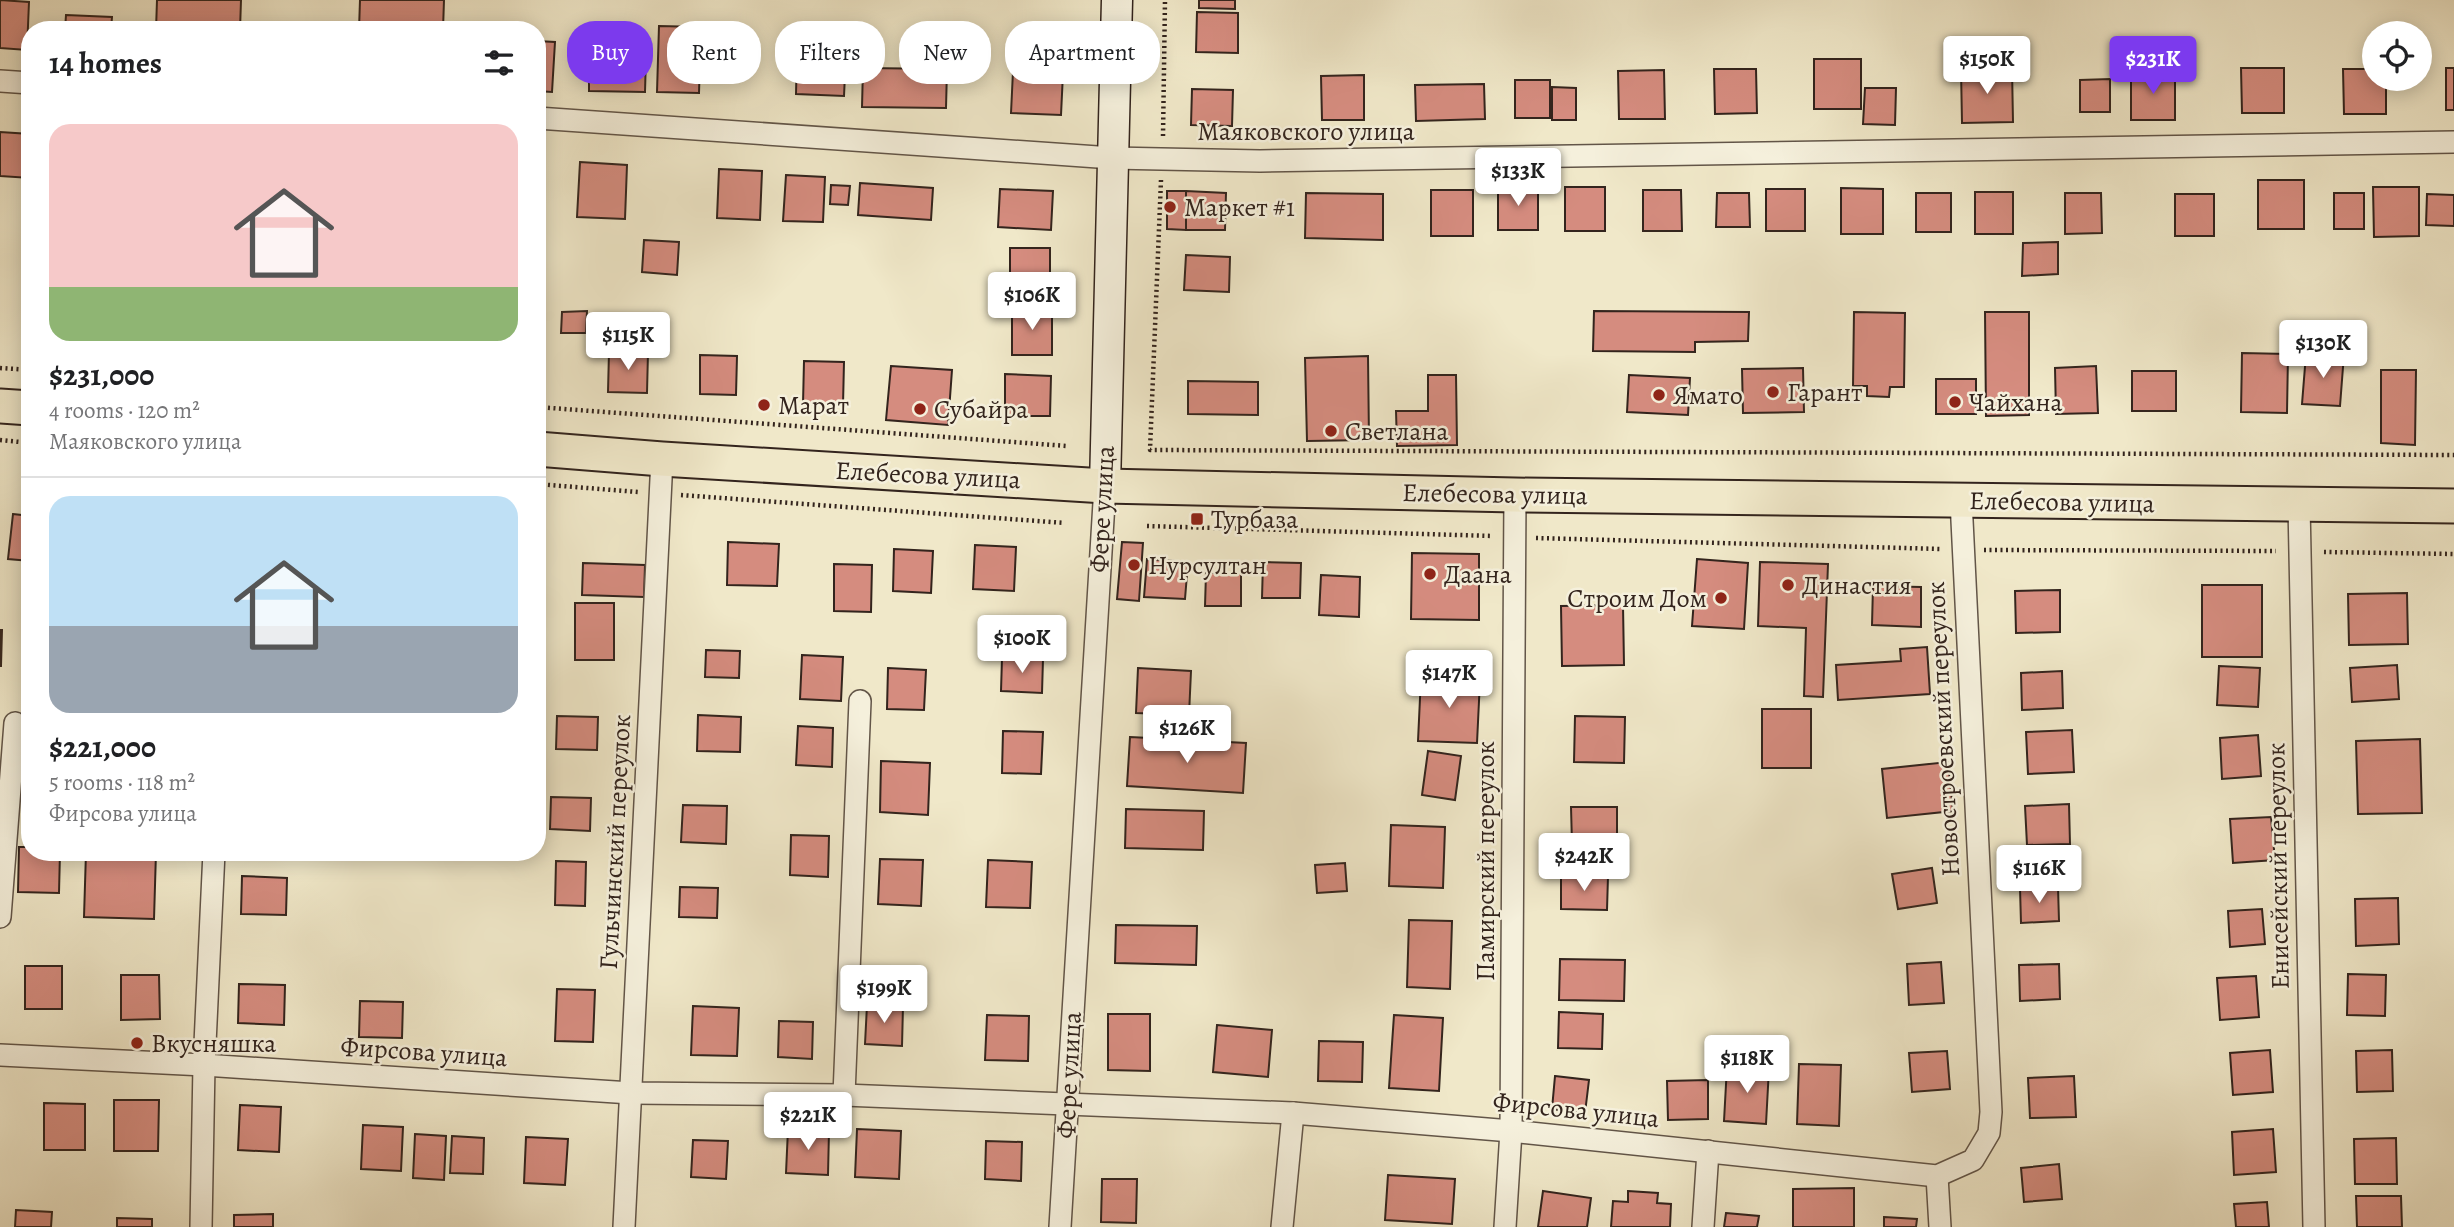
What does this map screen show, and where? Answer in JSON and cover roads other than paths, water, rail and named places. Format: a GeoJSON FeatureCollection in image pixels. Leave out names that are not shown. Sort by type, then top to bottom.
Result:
{"type":"FeatureCollection","features":[{"type":"Feature","properties":{"kind":"main road"},"geometry":{"type":"LineString","coordinates":[[0,406],[21,407]]}},
{"type":"Feature","properties":{"kind":"main road","name":"Елебесова улица"},"geometry":{"type":"LineString","coordinates":[[546,450],[1105,486],[1516,495],[2454,506]]}},
{"type":"Feature","properties":{"kind":"street","name":"Фере улица"},"geometry":{"type":"LineString","coordinates":[[1060,1227],[1105,486],[1116,0]]}},
{"type":"Feature","properties":{"kind":"street"},"geometry":{"type":"LineString","coordinates":[[0,81],[21,82]]}},
{"type":"Feature","properties":{"kind":"street","name":"Маяковского улица"},"geometry":{"type":"LineString","coordinates":[[546,119],[1112,158],[1260,161],[2454,142]]}},
{"type":"Feature","properties":{"kind":"street","name":"Гульчинский переулок"},"geometry":{"type":"LineString","coordinates":[[624,1227],[662,459]]}},
{"type":"Feature","properties":{"kind":"street","name":"Памирский переулок"},"geometry":{"type":"LineString","coordinates":[[1505,1227],[1511,1131],[1516,495]]}},
{"type":"Feature","properties":{"kind":"street","name":"Новостроевский переулок"},"geometry":{"type":"LineString","coordinates":[[1937,1176],[1973,1160],[1989,1133],[1992,1112],[1961,500]]}},
{"type":"Feature","properties":{"kind":"street","name":"Енисейский переулок"},"geometry":{"type":"LineString","coordinates":[[2299,505],[2314,1227]]}},
{"type":"Feature","properties":{"kind":"street"},"geometry":{"type":"LineString","coordinates":[[844,1095],[860,701]]}},
{"type":"Feature","properties":{"kind":"street"},"geometry":{"type":"LineString","coordinates":[[0,917],[15,723]]}},
{"type":"Feature","properties":{"kind":"street"},"geometry":{"type":"LineString","coordinates":[[201,1227],[204,1065],[214,861]]}},
{"type":"Feature","properties":{"kind":"street","name":"Фирсова улица"},"geometry":{"type":"LineString","coordinates":[[0,1055],[204,1065],[631,1093],[844,1095],[1293,1114],[1511,1131],[1937,1176]]}},
{"type":"Feature","properties":{"kind":"street"},"geometry":{"type":"LineString","coordinates":[[1282,1227],[1293,1114]]}},
{"type":"Feature","properties":{"kind":"street"},"geometry":{"type":"LineString","coordinates":[[1703,1227],[1708,1151]]}},
{"type":"Feature","properties":{"kind":"street"},"geometry":{"type":"LineString","coordinates":[[1937,1176],[1940,1227]]}},
{"type":"Feature","properties":{"kind":"place","name":"Маркет #1"},"geometry":{"type":"Point","coordinates":[1170,207]}},
{"type":"Feature","properties":{"kind":"place","name":"Гарант"},"geometry":{"type":"Point","coordinates":[1773,392]}},
{"type":"Feature","properties":{"kind":"place","name":"Ямато"},"geometry":{"type":"Point","coordinates":[1659,395]}},
{"type":"Feature","properties":{"kind":"place","name":"Чайхана"},"geometry":{"type":"Point","coordinates":[1955,402]}},
{"type":"Feature","properties":{"kind":"place","name":"Марат"},"geometry":{"type":"Point","coordinates":[764,405]}},
{"type":"Feature","properties":{"kind":"place","name":"Субайра"},"geometry":{"type":"Point","coordinates":[920,409]}},
{"type":"Feature","properties":{"kind":"place","name":"Светлана"},"geometry":{"type":"Point","coordinates":[1331,431]}},
{"type":"Feature","properties":{"kind":"place","name":"Турбаза"},"geometry":{"type":"Point","coordinates":[1197,519]}},
{"type":"Feature","properties":{"kind":"place","name":"Нурсултан"},"geometry":{"type":"Point","coordinates":[1134,565]}},
{"type":"Feature","properties":{"kind":"place","name":"Даана"},"geometry":{"type":"Point","coordinates":[1430,574]}},
{"type":"Feature","properties":{"kind":"place","name":"Династия"},"geometry":{"type":"Point","coordinates":[1788,585]}},
{"type":"Feature","properties":{"kind":"place","name":"Строим Дом"},"geometry":{"type":"Point","coordinates":[1721,598]}},
{"type":"Feature","properties":{"kind":"place","name":"Вкусняшка"},"geometry":{"type":"Point","coordinates":[137,1043]}}]}
